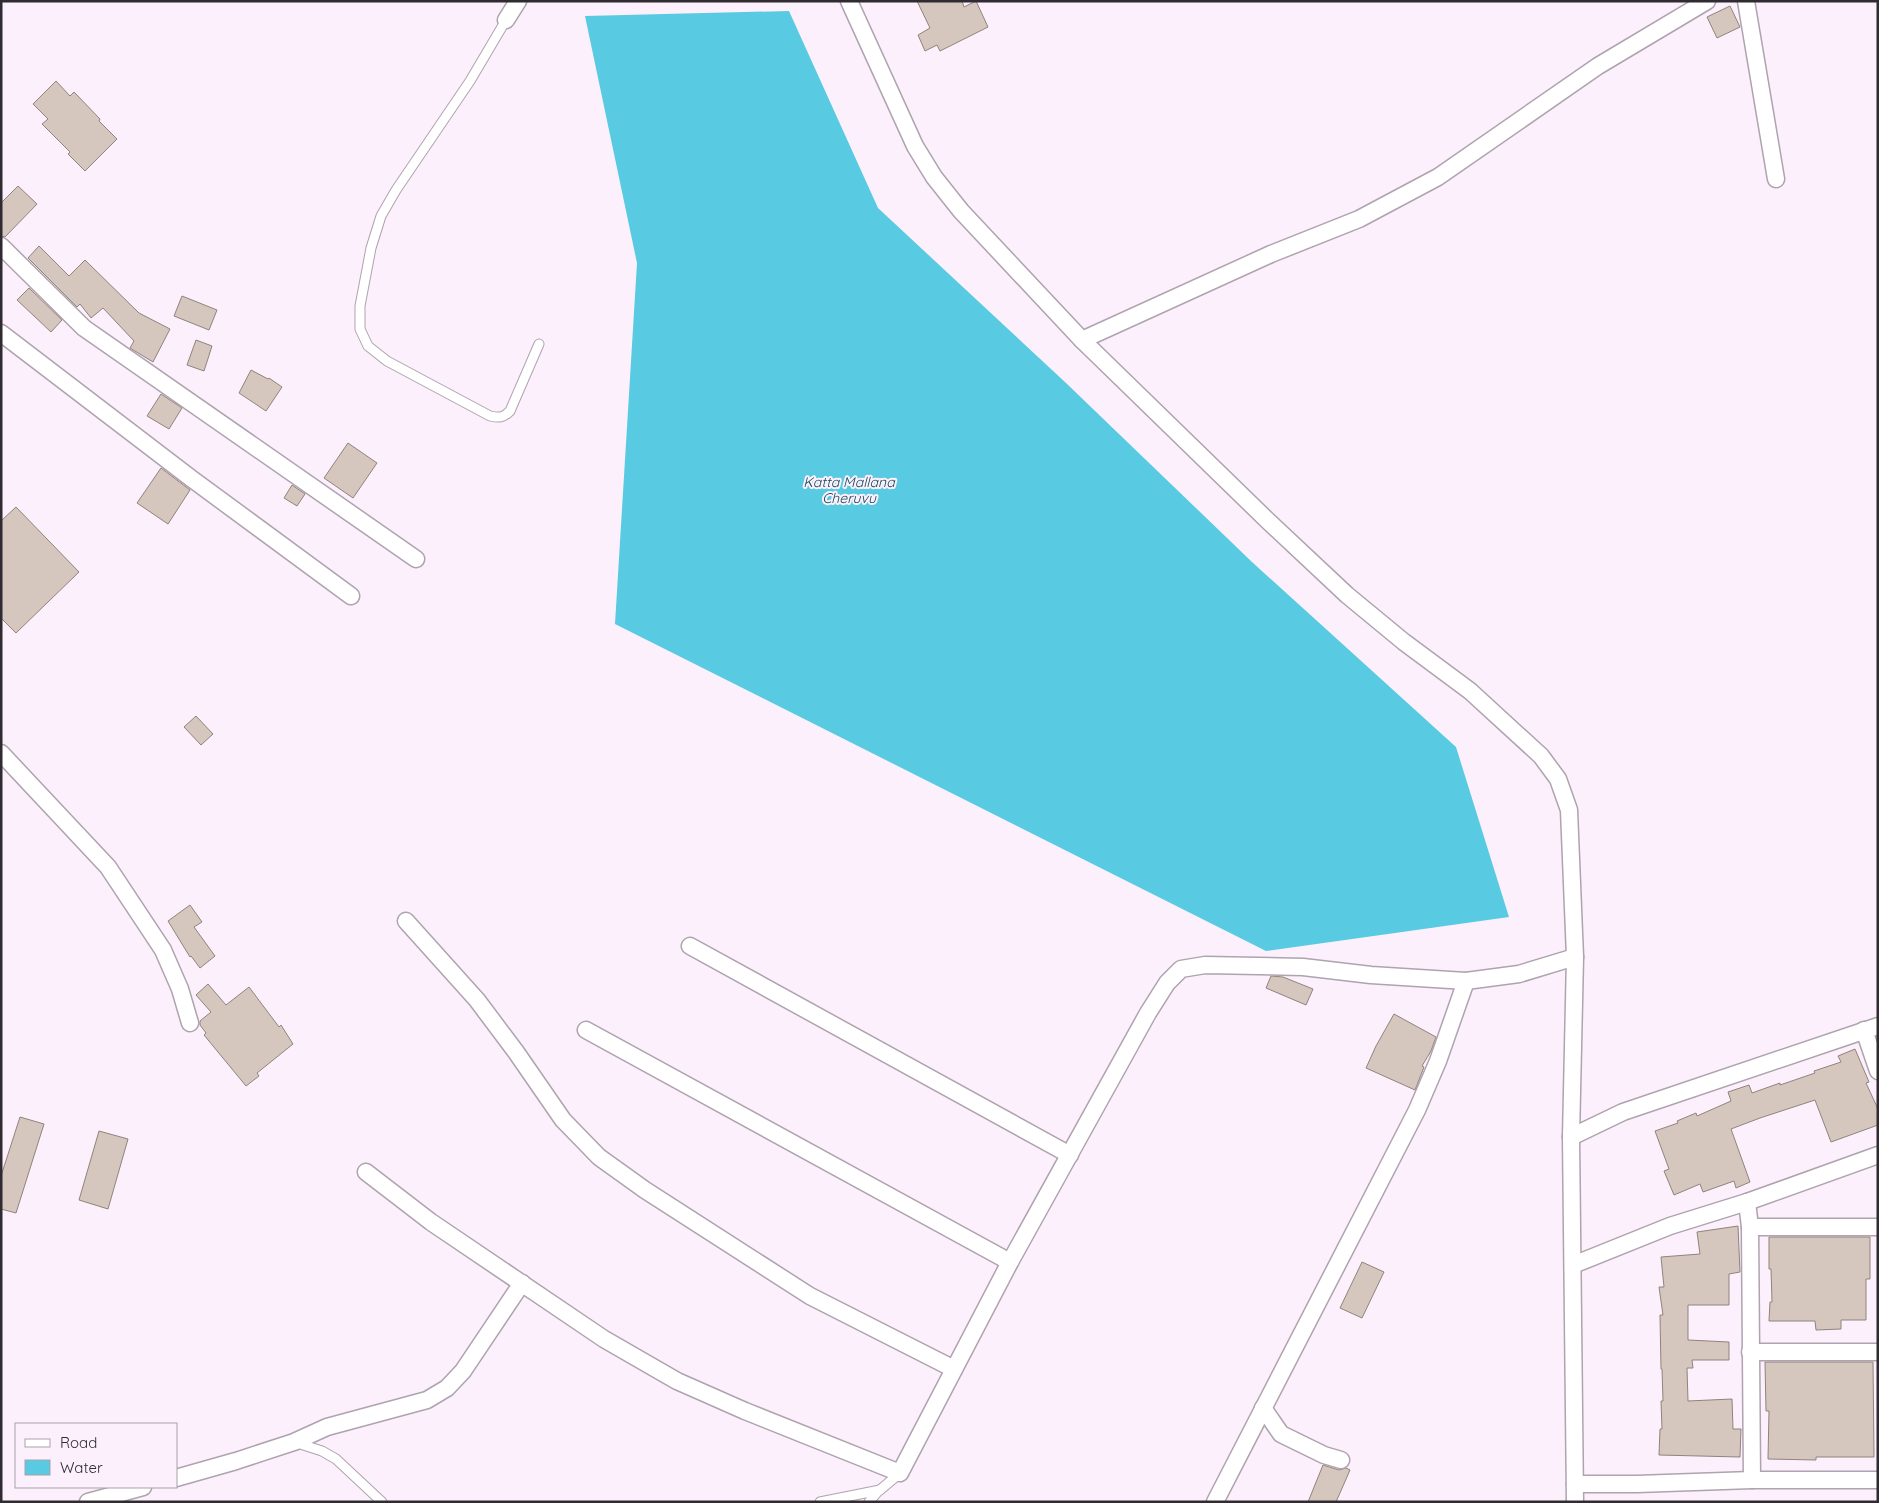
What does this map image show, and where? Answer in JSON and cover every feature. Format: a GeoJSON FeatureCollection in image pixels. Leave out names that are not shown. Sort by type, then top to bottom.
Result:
{"type":"FeatureCollection","features":[{"type":"Feature","properties":{"kind":"street"},"geometry":{"type":"LineString","coordinates":[[506,20],[518,1]]}},
{"type":"Feature","properties":{"kind":"street"},"geometry":{"type":"LineString","coordinates":[[849,1],[915,146],[934,177],[962,211],[1082,340],[1346,595],[1404,642],[1470,691],[1541,756],[1558,779],[1569,810],[1574,957],[1571,1137],[1575,1502]]}},
{"type":"Feature","properties":{"kind":"street"},"geometry":{"type":"LineString","coordinates":[[1082,340],[1271,254],[1359,219],[1429,181],[1598,66],[1707,1]]}},
{"type":"Feature","properties":{"kind":"street"},"geometry":{"type":"LineString","coordinates":[[1746,1],[1776,179]]}},
{"type":"Feature","properties":{"kind":"street"},"geometry":{"type":"LineString","coordinates":[[1,246],[84,328],[416,560]]}},
{"type":"Feature","properties":{"kind":"street"},"geometry":{"type":"LineString","coordinates":[[1,333],[192,480],[351,596]]}},
{"type":"Feature","properties":{"kind":"street"},"geometry":{"type":"LineString","coordinates":[[1,753],[108,866],[163,950],[180,989],[190,1023]]}},
{"type":"Feature","properties":{"kind":"street"},"geometry":{"type":"LineString","coordinates":[[406,921],[477,1000],[516,1052],[562,1120],[599,1157],[645,1190],[810,1296],[954,1369]]}},
{"type":"Feature","properties":{"kind":"street"},"geometry":{"type":"LineString","coordinates":[[690,946],[1070,1155]]}},
{"type":"Feature","properties":{"kind":"street"},"geometry":{"type":"LineString","coordinates":[[366,1172],[431,1222],[604,1339],[677,1381],[745,1411],[900,1473],[1010,1262],[1148,1013],[1167,984],[1181,969],[1205,965],[1303,967],[1371,976],[1466,981],[1519,974],[1574,957]]}},
{"type":"Feature","properties":{"kind":"street"},"geometry":{"type":"LineString","coordinates":[[1215,1502],[1417,1110],[1438,1061],[1466,981]]}},
{"type":"Feature","properties":{"kind":"street"},"geometry":{"type":"LineString","coordinates":[[1571,1137],[1623,1112],[1871,1028],[1878,1071]]}},
{"type":"Feature","properties":{"kind":"street"},"geometry":{"type":"LineString","coordinates":[[586,1030],[1010,1262]]}},
{"type":"Feature","properties":{"kind":"street"},"geometry":{"type":"LineString","coordinates":[[1573,1264],[1670,1226],[1747,1202],[1878,1155]]}},
{"type":"Feature","properties":{"kind":"street"},"geometry":{"type":"LineString","coordinates":[[1747,1202],[1750,1227],[1752,1480]]}},
{"type":"Feature","properties":{"kind":"street"},"geometry":{"type":"LineString","coordinates":[[1750,1227],[1878,1227]]}},
{"type":"Feature","properties":{"kind":"street"},"geometry":{"type":"LineString","coordinates":[[178,1477],[294,1442],[327,1427],[428,1400],[447,1388],[462,1371],[522,1283]]}},
{"type":"Feature","properties":{"kind":"street"},"geometry":{"type":"LineString","coordinates":[[1750,1352],[1878,1352]]}},
{"type":"Feature","properties":{"kind":"street"},"geometry":{"type":"LineString","coordinates":[[1263,1408],[1281,1434],[1324,1455],[1341,1460]]}},
{"type":"Feature","properties":{"kind":"street"},"geometry":{"type":"LineString","coordinates":[[1575,1484],[1752,1480],[1878,1480]]}},
{"type":"Feature","properties":{"kind":"street"},"geometry":{"type":"LineString","coordinates":[[88,1502],[108,1499],[139,1488]]}},
{"type":"Feature","properties":{"kind":"lane"},"geometry":{"type":"LineString","coordinates":[[506,20],[470,81],[396,190],[381,216],[371,248],[360,306],[360,330],[368,346],[386,361],[490,416],[498,418],[505,416],[510,410],[538,344]]}},
{"type":"Feature","properties":{"kind":"lane"},"geometry":{"type":"LineString","coordinates":[[294,1442],[322,1451],[336,1459],[382,1502]]}},
{"type":"Feature","properties":{"kind":"lane"},"geometry":{"type":"LineString","coordinates":[[869,1502],[900,1473]]}},
{"type":"Feature","properties":{"kind":"lane"},"geometry":{"type":"LineString","coordinates":[[820,1502],[880,1490]]}},
{"type":"Feature","properties":{"kind":"water","name":"Katta Mallana Cheruvu"},"geometry":{"type":"Polygon","coordinates":[[[789,11],[878,208],[1066,383],[1252,562],[1456,747],[1509,917],[1266,951],[615,624],[637,263],[585,16],[789,11]]]}},
{"type":"Feature","properties":{"kind":"building"},"geometry":{"type":"Polygon","coordinates":[[[917,1],[962,1],[964,7],[976,1],[988,27],[940,51],[937,45],[925,51],[918,35],[930,28],[917,1]]]}},
{"type":"Feature","properties":{"kind":"building"},"geometry":{"type":"Polygon","coordinates":[[[1730,6],[1740,27],[1717,38],[1707,17],[1730,6]]]}},
{"type":"Feature","properties":{"kind":"building"},"geometry":{"type":"Polygon","coordinates":[[[56,81],[70,96],[74,92],[117,139],[85,171],[68,154],[70,152],[42,124],[48,119],[33,104],[56,81]]]}},
{"type":"Feature","properties":{"kind":"building"},"geometry":{"type":"Polygon","coordinates":[[[18,186],[37,204],[5,237],[1,236],[1,203],[18,186]]]}},
{"type":"Feature","properties":{"kind":"building"},"geometry":{"type":"Polygon","coordinates":[[[39,246],[69,276],[85,260],[139,313],[170,329],[153,362],[130,348],[134,341],[103,308],[91,318],[80,304],[77,307],[28,258],[39,246]]]}},
{"type":"Feature","properties":{"kind":"building"},"geometry":{"type":"Polygon","coordinates":[[[29,288],[62,320],[51,332],[17,300],[29,288]]]}},
{"type":"Feature","properties":{"kind":"building"},"geometry":{"type":"Polygon","coordinates":[[[182,296],[217,310],[209,330],[174,316],[182,296]]]}},
{"type":"Feature","properties":{"kind":"building"},"geometry":{"type":"Polygon","coordinates":[[[196,340],[212,346],[204,371],[187,365],[196,340]]]}},
{"type":"Feature","properties":{"kind":"building"},"geometry":{"type":"Polygon","coordinates":[[[251,370],[269,378],[282,387],[266,411],[239,393],[251,370]]]}},
{"type":"Feature","properties":{"kind":"building"},"geometry":{"type":"Polygon","coordinates":[[[161,394],[182,408],[169,429],[147,416],[161,394]]]}},
{"type":"Feature","properties":{"kind":"building"},"geometry":{"type":"Polygon","coordinates":[[[348,443],[377,463],[353,498],[324,478],[348,443]]]}},
{"type":"Feature","properties":{"kind":"building"},"geometry":{"type":"Polygon","coordinates":[[[161,468],[190,490],[168,524],[137,503],[161,468]]]}},
{"type":"Feature","properties":{"kind":"building"},"geometry":{"type":"Polygon","coordinates":[[[292,485],[305,494],[297,506],[284,498],[292,485]]]}},
{"type":"Feature","properties":{"kind":"building"},"geometry":{"type":"Polygon","coordinates":[[[16,507],[79,572],[16,633],[1,618],[1,521],[16,507]]]}},
{"type":"Feature","properties":{"kind":"building"},"geometry":{"type":"Polygon","coordinates":[[[196,716],[213,734],[201,745],[184,727],[196,716]]]}},
{"type":"Feature","properties":{"kind":"building"},"geometry":{"type":"Polygon","coordinates":[[[190,905],[202,922],[194,927],[215,956],[200,968],[190,957],[168,921],[190,905]]]}},
{"type":"Feature","properties":{"kind":"building"},"geometry":{"type":"Polygon","coordinates":[[[1271,976],[1283,977],[1313,989],[1306,1005],[1266,988],[1271,976]]]}},
{"type":"Feature","properties":{"kind":"building"},"geometry":{"type":"Polygon","coordinates":[[[208,984],[226,1005],[249,987],[279,1027],[281,1025],[293,1044],[257,1073],[259,1076],[246,1086],[204,1035],[206,1033],[200,1025],[200,1021],[211,1012],[196,995],[208,984]]]}},
{"type":"Feature","properties":{"kind":"building"},"geometry":{"type":"Polygon","coordinates":[[[1394,1014],[1436,1037],[1431,1051],[1422,1066],[1424,1067],[1415,1090],[1366,1068],[1394,1014]]]}},
{"type":"Feature","properties":{"kind":"building"},"geometry":{"type":"Polygon","coordinates":[[[1855,1049],[1869,1082],[1866,1083],[1878,1109],[1878,1125],[1831,1142],[1815,1100],[1760,1118],[1731,1129],[1750,1182],[1736,1188],[1734,1181],[1703,1192],[1700,1184],[1674,1195],[1664,1171],[1669,1169],[1655,1131],[1678,1123],[1677,1121],[1696,1113],[1697,1116],[1731,1101],[1728,1092],[1749,1085],[1752,1093],[1780,1083],[1780,1085],[1841,1062],[1838,1056],[1855,1049]]]}},
{"type":"Feature","properties":{"kind":"building"},"geometry":{"type":"Polygon","coordinates":[[[20,1117],[44,1124],[16,1213],[1,1209],[1,1176],[20,1117]]]}},
{"type":"Feature","properties":{"kind":"building"},"geometry":{"type":"Polygon","coordinates":[[[99,1131],[128,1139],[108,1209],[79,1200],[99,1131]]]}},
{"type":"Feature","properties":{"kind":"building"},"geometry":{"type":"Polygon","coordinates":[[[1738,1226],[1740,1272],[1729,1274],[1729,1305],[1688,1305],[1688,1340],[1729,1342],[1729,1360],[1692,1360],[1693,1368],[1687,1368],[1688,1401],[1732,1399],[1733,1429],[1741,1429],[1740,1457],[1659,1455],[1660,1429],[1662,1429],[1661,1401],[1663,1401],[1660,1315],[1663,1315],[1659,1287],[1664,1287],[1661,1257],[1700,1254],[1697,1232],[1738,1226]]]}},
{"type":"Feature","properties":{"kind":"building"},"geometry":{"type":"Polygon","coordinates":[[[1769,1237],[1870,1237],[1870,1279],[1866,1279],[1866,1320],[1841,1320],[1841,1329],[1816,1330],[1815,1321],[1769,1321],[1770,1302],[1772,1302],[1769,1237]]]}},
{"type":"Feature","properties":{"kind":"building"},"geometry":{"type":"Polygon","coordinates":[[[1362,1262],[1384,1272],[1362,1318],[1340,1308],[1362,1262]]]}},
{"type":"Feature","properties":{"kind":"building"},"geometry":{"type":"Polygon","coordinates":[[[1765,1362],[1873,1362],[1874,1457],[1816,1457],[1816,1460],[1768,1459],[1769,1411],[1766,1411],[1765,1362]]]}},
{"type":"Feature","properties":{"kind":"building"},"geometry":{"type":"Polygon","coordinates":[[[1323,1465],[1339,1470],[1346,1468],[1350,1470],[1336,1502],[1308,1502],[1323,1465]]]}}]}
